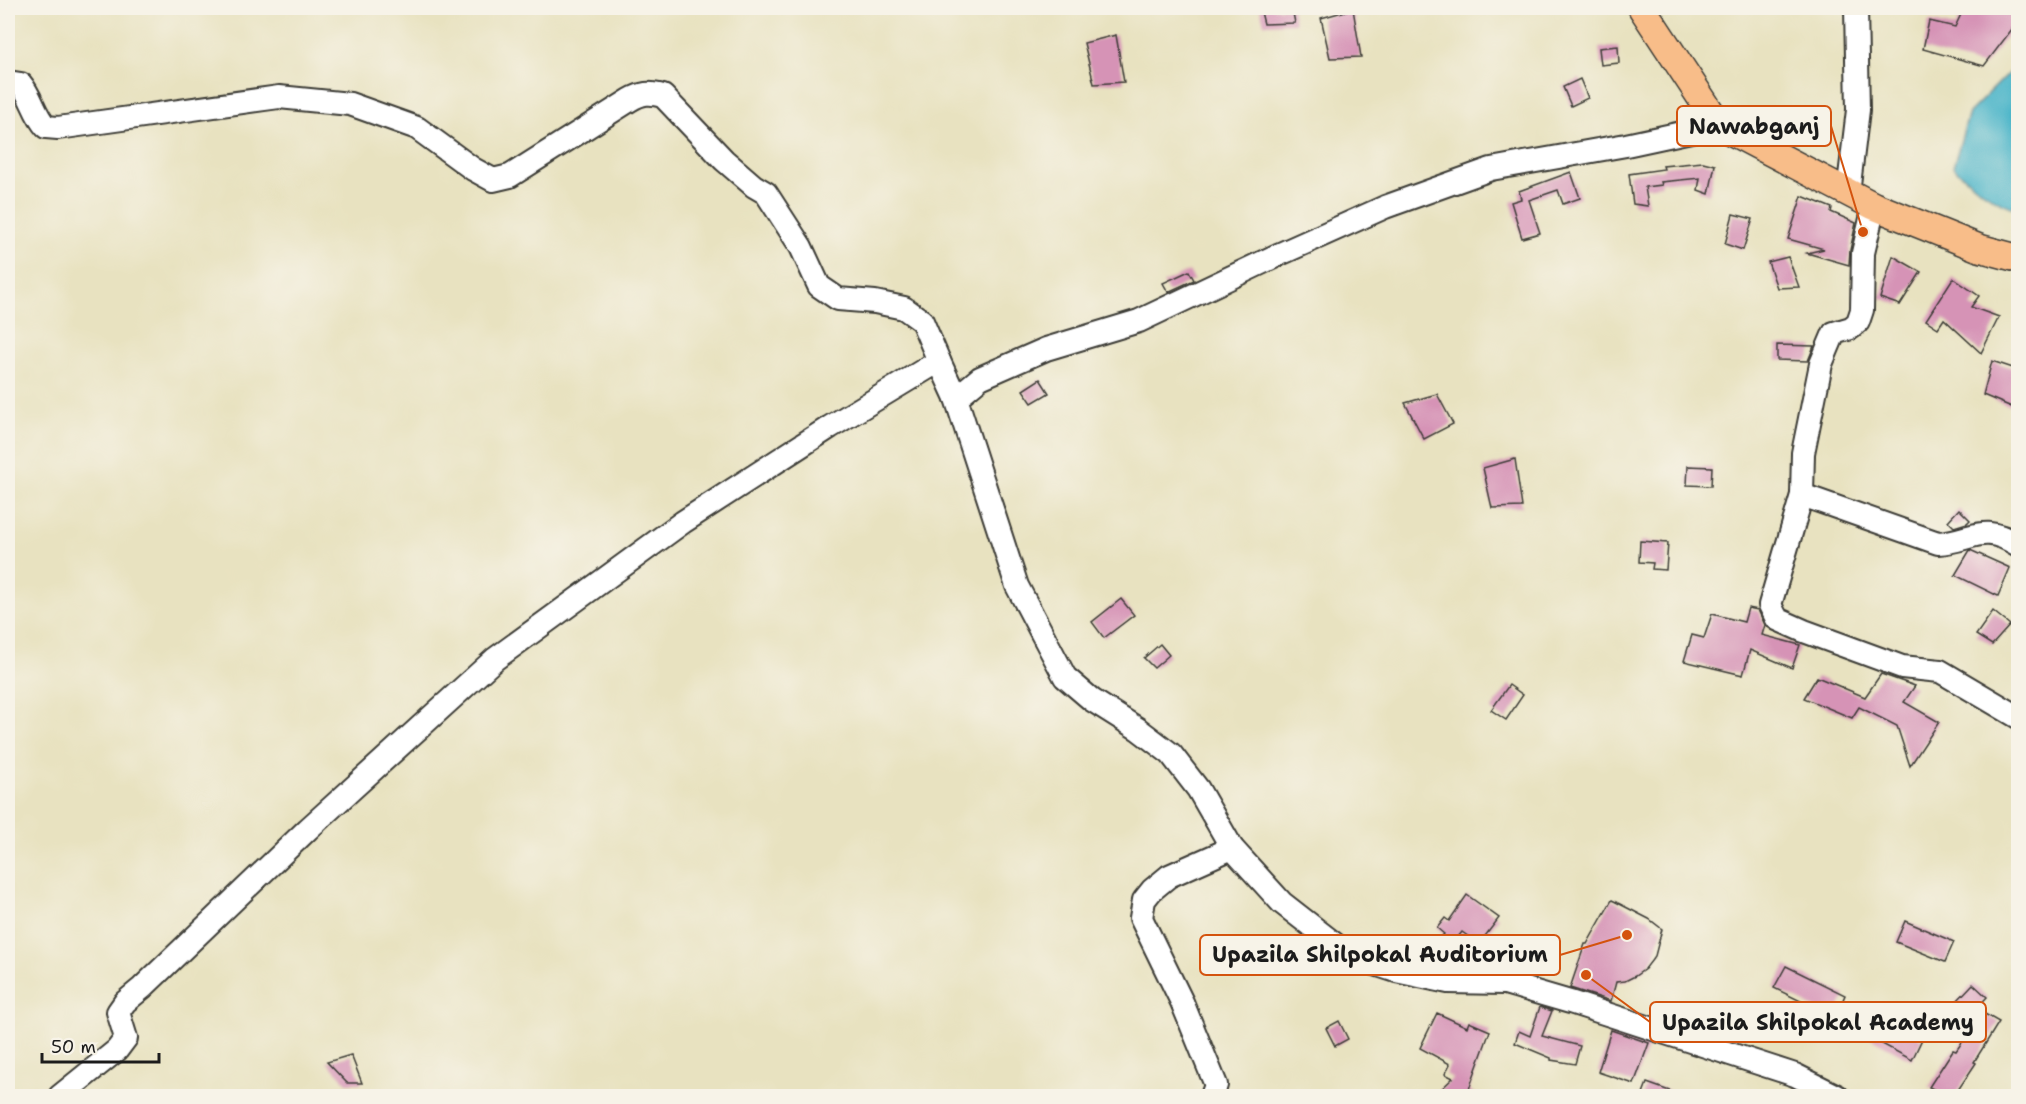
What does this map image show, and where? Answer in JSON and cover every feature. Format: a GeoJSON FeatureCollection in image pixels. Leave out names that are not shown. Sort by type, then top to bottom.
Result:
{"type":"FeatureCollection","features":[{"type":"Feature","properties":{"kind":"main road"},"geometry":{"type":"LineString","coordinates":[[1642,8],[1719,125],[1874,206],[1979,248],[2019,257]]}},
{"type":"Feature","properties":{"kind":"street"},"geometry":{"type":"LineString","coordinates":[[1848,193],[1858,110],[1856,8]]}},
{"type":"Feature","properties":{"kind":"street"},"geometry":{"type":"LineString","coordinates":[[8,82],[21,84],[38,118],[46,127],[58,128],[279,98],[350,104],[417,128],[473,169],[493,180],[510,176],[642,93],[663,96],[724,160],[754,186],[766,193],[801,248],[819,286],[838,299],[875,302],[904,308],[922,321],[956,398],[1017,586],[1065,677],[1092,700],[1138,729],[1171,754],[1198,789],[1232,848],[1282,903],[1350,956],[1396,971],[1448,982],[1505,983],[1795,1075],[1837,1096]]}},
{"type":"Feature","properties":{"kind":"street"},"geometry":{"type":"LineString","coordinates":[[956,398],[980,378],[1046,349],[1139,321],[1385,207],[1491,169],[1626,145],[1719,125]]}},
{"type":"Feature","properties":{"kind":"street"},"geometry":{"type":"LineString","coordinates":[[1874,206],[1863,253],[1862,310],[1858,322],[1851,328],[1834,333],[1821,364],[1803,453],[1802,495],[1770,605],[1777,619],[1902,667],[1940,671],[2019,717]]}},
{"type":"Feature","properties":{"kind":"street"},"geometry":{"type":"LineString","coordinates":[[60,1096],[117,1050],[126,1038],[118,1012],[125,1002],[308,828],[495,659],[683,522],[830,427],[939,361]]}},
{"type":"Feature","properties":{"kind":"street"},"geometry":{"type":"LineString","coordinates":[[1802,495],[1938,543],[1976,533],[1989,533],[2019,545]]}},
{"type":"Feature","properties":{"kind":"street"},"geometry":{"type":"LineString","coordinates":[[1212,1096],[1216,1085],[1182,1002],[1141,918],[1144,900],[1168,876],[1232,848]]}},
{"type":"Feature","properties":{"kind":"water"},"geometry":{"type":"Polygon","coordinates":[[[2011,71],[2018,72],[2018,209],[1991,197],[1953,167],[1969,113],[2011,71]]]}},
{"type":"Feature","properties":{"kind":"building"},"geometry":{"type":"Polygon","coordinates":[[[1260,8],[1292,8],[1295,23],[1264,24],[1260,8]]]}},
{"type":"Feature","properties":{"kind":"building"},"geometry":{"type":"Polygon","coordinates":[[[1964,8],[2019,8],[2019,20],[1984,66],[1923,49],[1929,21],[1955,27],[1964,8]]]}},
{"type":"Feature","properties":{"kind":"building"},"geometry":{"type":"Polygon","coordinates":[[[1353,9],[1361,57],[1330,58],[1321,18],[1353,9]]]}},
{"type":"Feature","properties":{"kind":"building"},"geometry":{"type":"Polygon","coordinates":[[[1116,35],[1124,82],[1094,84],[1084,43],[1116,35]]]}},
{"type":"Feature","properties":{"kind":"building"},"geometry":{"type":"Polygon","coordinates":[[[1618,46],[1619,63],[1601,65],[1599,48],[1618,46]]]}},
{"type":"Feature","properties":{"kind":"building"},"geometry":{"type":"Polygon","coordinates":[[[1580,79],[1588,98],[1571,106],[1563,87],[1580,79]]]}},
{"type":"Feature","properties":{"kind":"building"},"geometry":{"type":"Polygon","coordinates":[[[1703,162],[1715,165],[1709,194],[1698,190],[1700,178],[1661,182],[1662,185],[1645,187],[1648,206],[1633,204],[1629,174],[1664,169],[1663,166],[1703,162]]]}},
{"type":"Feature","properties":{"kind":"building"},"geometry":{"type":"Polygon","coordinates":[[[1571,172],[1580,198],[1563,204],[1558,190],[1529,200],[1540,233],[1522,238],[1511,202],[1521,199],[1519,191],[1571,172]]]}},
{"type":"Feature","properties":{"kind":"building"},"geometry":{"type":"Polygon","coordinates":[[[1802,196],[1832,208],[1831,212],[1856,223],[1849,265],[1807,253],[1824,249],[1788,239],[1802,196]]]}},
{"type":"Feature","properties":{"kind":"building"},"geometry":{"type":"Polygon","coordinates":[[[1733,214],[1753,219],[1743,250],[1725,244],[1733,214]]]}},
{"type":"Feature","properties":{"kind":"building"},"geometry":{"type":"Polygon","coordinates":[[[1893,256],[1921,272],[1900,305],[1880,298],[1893,256]]]}},
{"type":"Feature","properties":{"kind":"building"},"geometry":{"type":"Polygon","coordinates":[[[1788,257],[1799,287],[1777,288],[1768,262],[1788,257]]]}},
{"type":"Feature","properties":{"kind":"building"},"geometry":{"type":"Polygon","coordinates":[[[1189,271],[1194,280],[1168,292],[1163,283],[1189,271]]]}},
{"type":"Feature","properties":{"kind":"building"},"geometry":{"type":"Polygon","coordinates":[[[1953,278],[1979,296],[1971,307],[1999,317],[1981,353],[1944,319],[1938,328],[1926,320],[1953,278]]]}},
{"type":"Feature","properties":{"kind":"building"},"geometry":{"type":"Polygon","coordinates":[[[1777,345],[1814,346],[1808,361],[1777,360],[1777,345]]]}},
{"type":"Feature","properties":{"kind":"building"},"geometry":{"type":"Polygon","coordinates":[[[1992,361],[2019,370],[2019,410],[1983,395],[1992,361]]]}},
{"type":"Feature","properties":{"kind":"building"},"geometry":{"type":"Polygon","coordinates":[[[1040,379],[1049,393],[1032,403],[1023,390],[1040,379]]]}},
{"type":"Feature","properties":{"kind":"building"},"geometry":{"type":"Polygon","coordinates":[[[1437,394],[1453,424],[1424,439],[1405,403],[1437,394]]]}},
{"type":"Feature","properties":{"kind":"building"},"geometry":{"type":"Polygon","coordinates":[[[1515,459],[1522,507],[1492,508],[1483,468],[1515,459]]]}},
{"type":"Feature","properties":{"kind":"building"},"geometry":{"type":"Polygon","coordinates":[[[1688,466],[1712,467],[1711,486],[1687,485],[1688,466]]]}},
{"type":"Feature","properties":{"kind":"building"},"geometry":{"type":"Polygon","coordinates":[[[1959,509],[1970,520],[1954,527],[1948,521],[1959,509]]]}},
{"type":"Feature","properties":{"kind":"building"},"geometry":{"type":"Polygon","coordinates":[[[1640,541],[1668,543],[1666,570],[1652,569],[1653,563],[1639,562],[1640,541]]]}},
{"type":"Feature","properties":{"kind":"building"},"geometry":{"type":"Polygon","coordinates":[[[1970,550],[2010,568],[1998,596],[1955,575],[1970,550]]]}},
{"type":"Feature","properties":{"kind":"building"},"geometry":{"type":"Polygon","coordinates":[[[1121,599],[1134,615],[1104,638],[1092,622],[1121,599]]]}},
{"type":"Feature","properties":{"kind":"building"},"geometry":{"type":"Polygon","coordinates":[[[1748,608],[1758,610],[1765,625],[1762,635],[1800,645],[1792,668],[1750,650],[1743,675],[1684,661],[1692,635],[1704,638],[1712,614],[1744,622],[1748,608]]]}},
{"type":"Feature","properties":{"kind":"building"},"geometry":{"type":"Polygon","coordinates":[[[1993,611],[2010,625],[1992,645],[1976,635],[1993,611]]]}},
{"type":"Feature","properties":{"kind":"building"},"geometry":{"type":"Polygon","coordinates":[[[1160,644],[1169,655],[1154,668],[1144,658],[1160,644]]]}},
{"type":"Feature","properties":{"kind":"building"},"geometry":{"type":"Polygon","coordinates":[[[1881,674],[1915,686],[1904,702],[1939,722],[1910,766],[1897,726],[1859,707],[1852,718],[1804,698],[1817,677],[1865,697],[1881,674]]]}},
{"type":"Feature","properties":{"kind":"building"},"geometry":{"type":"Polygon","coordinates":[[[1509,685],[1523,695],[1506,720],[1491,710],[1509,685]]]}},
{"type":"Feature","properties":{"kind":"building"},"geometry":{"type":"Polygon","coordinates":[[[1467,895],[1499,918],[1479,944],[1462,932],[1436,964],[1425,956],[1444,934],[1437,928],[1445,918],[1449,921],[1467,895]]]}},
{"type":"Feature","properties":{"kind":"building"},"geometry":{"type":"Polygon","coordinates":[[[1612,900],[1649,919],[1662,929],[1655,956],[1645,969],[1635,976],[1616,982],[1611,1001],[1570,988],[1585,944],[1612,900]]]}},
{"type":"Feature","properties":{"kind":"building"},"geometry":{"type":"Polygon","coordinates":[[[1905,921],[1954,942],[1945,962],[1896,942],[1905,921]]]}},
{"type":"Feature","properties":{"kind":"building"},"geometry":{"type":"Polygon","coordinates":[[[1786,966],[1845,995],[1835,1018],[1774,988],[1786,966]]]}},
{"type":"Feature","properties":{"kind":"building"},"geometry":{"type":"Polygon","coordinates":[[[1973,984],[1987,997],[1976,1009],[1999,1022],[1954,1096],[1948,1096],[1929,1087],[1953,1050],[1956,1051],[1976,1022],[1956,1002],[1973,984]]]}},
{"type":"Feature","properties":{"kind":"building"},"geometry":{"type":"Polygon","coordinates":[[[1540,1007],[1552,1011],[1542,1036],[1580,1046],[1575,1064],[1551,1060],[1551,1058],[1515,1043],[1519,1031],[1530,1036],[1540,1007]]]}},
{"type":"Feature","properties":{"kind":"building"},"geometry":{"type":"Polygon","coordinates":[[[1437,1013],[1467,1027],[1469,1022],[1490,1031],[1469,1089],[1476,1096],[1434,1096],[1453,1078],[1445,1074],[1450,1064],[1420,1048],[1437,1013]]]}},
{"type":"Feature","properties":{"kind":"building"},"geometry":{"type":"Polygon","coordinates":[[[1880,1017],[1922,1039],[1912,1060],[1869,1037],[1880,1017]]]}},
{"type":"Feature","properties":{"kind":"building"},"geometry":{"type":"Polygon","coordinates":[[[1339,1021],[1348,1039],[1335,1046],[1326,1028],[1339,1021]]]}},
{"type":"Feature","properties":{"kind":"building"},"geometry":{"type":"Polygon","coordinates":[[[1611,1030],[1649,1043],[1634,1084],[1598,1072],[1611,1030]]]}},
{"type":"Feature","properties":{"kind":"building"},"geometry":{"type":"Polygon","coordinates":[[[351,1055],[362,1083],[347,1083],[327,1062],[351,1055]]]}},
{"type":"Feature","properties":{"kind":"building"},"geometry":{"type":"Polygon","coordinates":[[[1647,1083],[1681,1095],[1681,1096],[1642,1096],[1647,1083]]]}},
{"type":"Feature","properties":{"kind":"place","name":"Nawabganj"},"geometry":{"type":"Point","coordinates":[1863,232]}},
{"type":"Feature","properties":{"kind":"place","name":"Upazila Shilpokal Auditorium"},"geometry":{"type":"Point","coordinates":[1627,935]}},
{"type":"Feature","properties":{"kind":"place","name":"Upazila Shilpokal Academy"},"geometry":{"type":"Point","coordinates":[1586,975]}}]}
